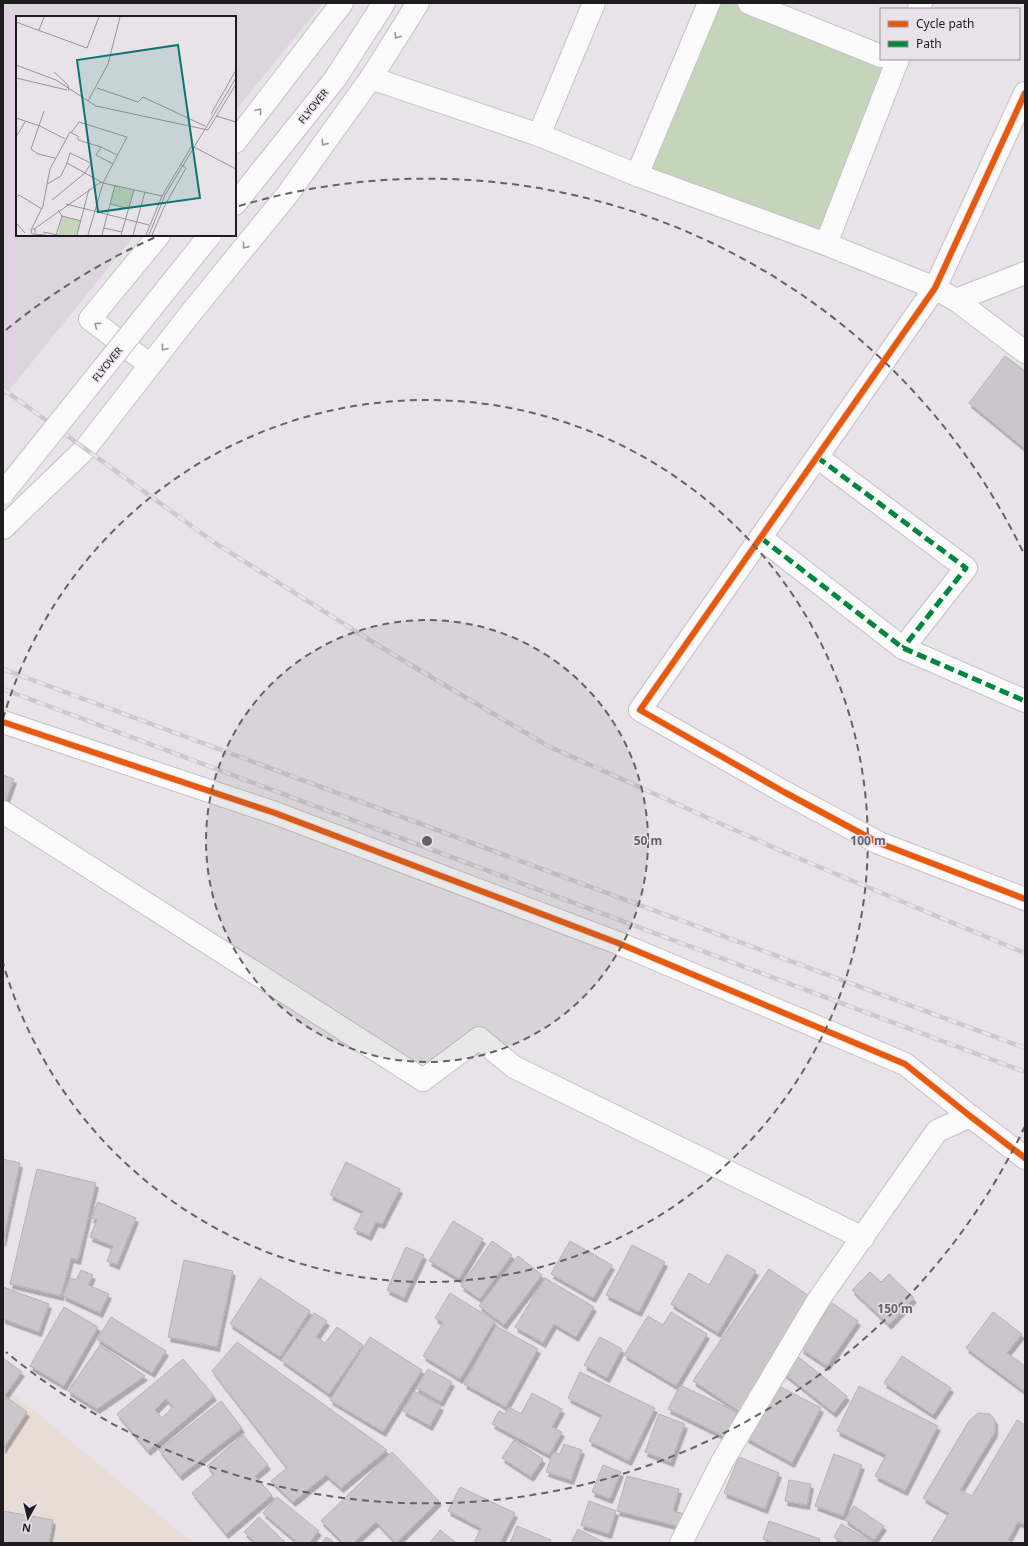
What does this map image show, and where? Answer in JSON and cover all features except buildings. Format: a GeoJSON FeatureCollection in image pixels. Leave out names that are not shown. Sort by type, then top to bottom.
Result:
{"type":"FeatureCollection","features":[{"type":"Feature","properties":{"kind":"street"},"geometry":{"type":"LineString","coordinates":[[236,141],[342,3]]}},
{"type":"Feature","properties":{"kind":"street","name":"FLYOVER"},"geometry":{"type":"LineString","coordinates":[[236,203],[335,79],[384,3]]}},
{"type":"Feature","properties":{"kind":"street"},"geometry":{"type":"LineString","coordinates":[[3,527],[85,449],[190,314],[287,195],[371,78],[418,3]]}},
{"type":"Feature","properties":{"kind":"street"},"geometry":{"type":"LineString","coordinates":[[539,135],[594,3]]}},
{"type":"Feature","properties":{"kind":"street"},"geometry":{"type":"LineString","coordinates":[[636,175],[709,3]]}},
{"type":"Feature","properties":{"kind":"street"},"geometry":{"type":"LineString","coordinates":[[749,3],[880,55]]}},
{"type":"Feature","properties":{"kind":"street"},"geometry":{"type":"LineString","coordinates":[[826,244],[891,60]]}},
{"type":"Feature","properties":{"kind":"street"},"geometry":{"type":"LineString","coordinates":[[371,78],[539,135],[636,175],[826,244],[935,288],[956,300],[1025,352]]}},
{"type":"Feature","properties":{"kind":"street"},"geometry":{"type":"LineString","coordinates":[[1025,93],[935,288],[640,710],[784,792],[879,843],[1025,899]]}},
{"type":"Feature","properties":{"kind":"street"},"geometry":{"type":"LineString","coordinates":[[150,366],[90,319],[158,236]]}},
{"type":"Feature","properties":{"kind":"street","name":"FLYOVER"},"geometry":{"type":"LineString","coordinates":[[3,493],[209,236]]}},
{"type":"Feature","properties":{"kind":"street"},"geometry":{"type":"LineString","coordinates":[[956,300],[1025,273]]}},
{"type":"Feature","properties":{"kind":"street"},"geometry":{"type":"LineString","coordinates":[[817,457],[966,568],[903,648]]}},
{"type":"Feature","properties":{"kind":"street"},"geometry":{"type":"LineString","coordinates":[[761,538],[903,648],[1025,701]]}},
{"type":"Feature","properties":{"kind":"street"},"geometry":{"type":"LineString","coordinates":[[3,722],[275,814],[618,943],[905,1064],[1025,1158]]}},
{"type":"Feature","properties":{"kind":"street"},"geometry":{"type":"LineString","coordinates":[[3,812],[423,1080],[479,1038],[514,1067],[863,1238]]}},
{"type":"Feature","properties":{"kind":"street"},"geometry":{"type":"LineString","coordinates":[[681,1543],[722,1462],[819,1299],[937,1131],[970,1116]]}},
{"type":"Feature","properties":{"kind":"shaded area"},"geometry":{"type":"Polygon","coordinates":[[[3,3],[323,3],[236,110],[236,16],[16,16],[16,236],[134,236],[3,398],[3,3]]]}},
{"type":"Feature","properties":{"kind":"shaded area"},"geometry":{"type":"Polygon","coordinates":[[[3,1387],[42,1417],[193,1543],[3,1543],[3,1387]]]}},
{"type":"Feature","properties":{"kind":"green space"},"geometry":{"type":"Polygon","coordinates":[[[709,3],[749,3],[880,56],[880,60],[888,60],[826,244],[637,175],[709,3]]]}},
{"type":"Feature","properties":{"kind":"railway"},"geometry":{"type":"LineString","coordinates":[[3,389],[215,543],[384,649],[548,746],[786,853],[1025,953]]}},
{"type":"Feature","properties":{"kind":"railway"},"geometry":{"type":"LineString","coordinates":[[3,669],[1025,1048]]}},
{"type":"Feature","properties":{"kind":"railway"},"geometry":{"type":"LineString","coordinates":[[3,689],[1025,1072]]}},
{"type":"Feature","properties":{"kind":"marked path"},"geometry":{"type":"LineString","coordinates":[[817,457],[966,568],[903,648]]}},
{"type":"Feature","properties":{"kind":"marked path"},"geometry":{"type":"LineString","coordinates":[[761,538],[903,648],[1025,701]]}},
{"type":"Feature","properties":{"kind":"cycle path"},"geometry":{"type":"LineString","coordinates":[[1025,93],[935,288],[640,710],[784,792],[879,843],[1025,899]]}},
{"type":"Feature","properties":{"kind":"cycle path"},"geometry":{"type":"LineString","coordinates":[[3,722],[275,813],[618,943],[905,1064],[1025,1158]]}}]}
